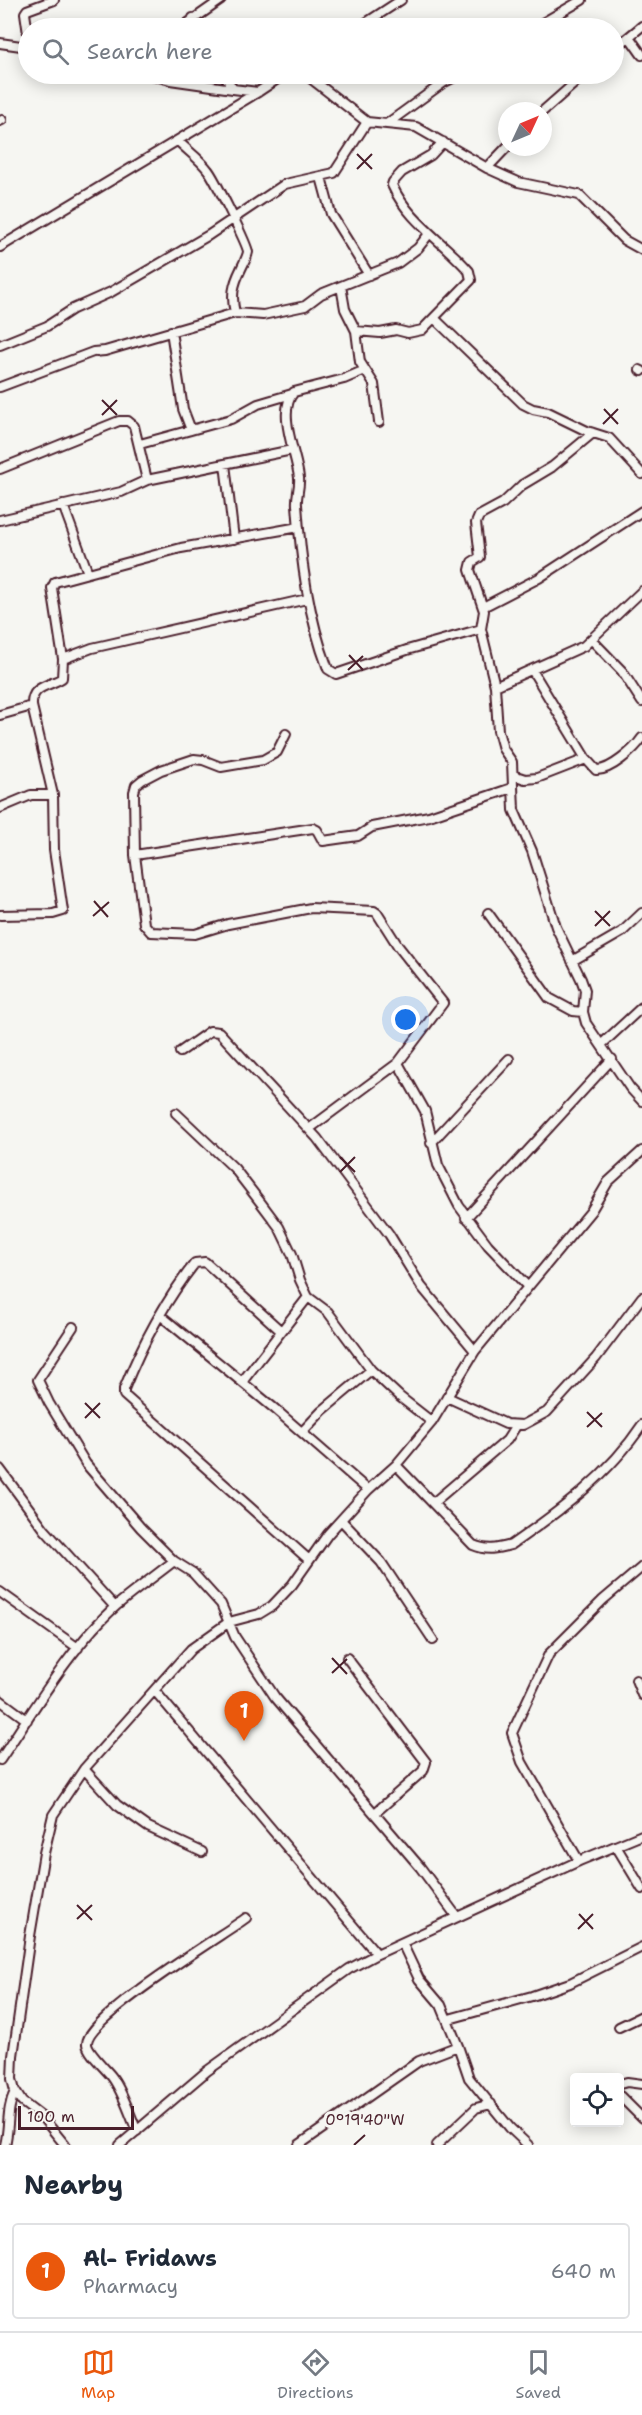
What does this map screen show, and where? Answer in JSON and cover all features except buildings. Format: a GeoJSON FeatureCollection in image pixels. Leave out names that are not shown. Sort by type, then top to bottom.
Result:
{"type":"FeatureCollection","features":[{"type":"Feature","properties":{"kind":"street"},"geometry":{"type":"LineString","coordinates":[[26,18],[27,10],[54,0]]}},
{"type":"Feature","properties":{"kind":"street"},"geometry":{"type":"LineString","coordinates":[[193,18],[221,0]]}},
{"type":"Feature","properties":{"kind":"street"},"geometry":{"type":"LineString","coordinates":[[374,18],[402,0]]}},
{"type":"Feature","properties":{"kind":"street"},"geometry":{"type":"LineString","coordinates":[[551,18],[582,0]]}},
{"type":"Feature","properties":{"kind":"street"},"geometry":{"type":"LineString","coordinates":[[624,42],[642,26]]}},
{"type":"Feature","properties":{"kind":"street"},"geometry":{"type":"LineString","coordinates":[[630,38],[642,55]]}},
{"type":"Feature","properties":{"kind":"street"},"geometry":{"type":"LineString","coordinates":[[0,43],[18,46]]}},
{"type":"Feature","properties":{"kind":"street"},"geometry":{"type":"LineString","coordinates":[[204,84],[258,92]]}},
{"type":"Feature","properties":{"kind":"street"},"geometry":{"type":"LineString","coordinates":[[230,84],[233,89]]}},
{"type":"Feature","properties":{"kind":"street"},"geometry":{"type":"LineString","coordinates":[[0,247],[270,84]]}},
{"type":"Feature","properties":{"kind":"street"},"geometry":{"type":"LineString","coordinates":[[318,84],[367,122],[416,128],[487,168],[525,185],[579,195],[624,240],[642,250]]}},
{"type":"Feature","properties":{"kind":"street"},"geometry":{"type":"LineString","coordinates":[[388,123],[442,84]]}},
{"type":"Feature","properties":{"kind":"street"},"geometry":{"type":"LineString","coordinates":[[552,103],[574,84]]}},
{"type":"Feature","properties":{"kind":"street"},"geometry":{"type":"LineString","coordinates":[[0,345],[47,326],[73,309],[111,292],[285,184],[334,173],[367,122]]}},
{"type":"Feature","properties":{"kind":"street"},"geometry":{"type":"LineString","coordinates":[[178,141],[208,169],[232,219],[243,236],[248,252],[231,296],[235,313]]}},
{"type":"Feature","properties":{"kind":"street"},"geometry":{"type":"LineString","coordinates":[[356,331],[416,333],[422,330],[467,285],[471,276],[460,260],[429,234],[406,207],[395,190],[393,182],[402,172],[431,155],[443,142]]}},
{"type":"Feature","properties":{"kind":"street"},"geometry":{"type":"LineString","coordinates":[[487,168],[498,156]]}},
{"type":"Feature","properties":{"kind":"street"},"geometry":{"type":"LineString","coordinates":[[321,177],[331,214],[369,275]]}},
{"type":"Feature","properties":{"kind":"street"},"geometry":{"type":"LineString","coordinates":[[0,387],[93,352],[105,351],[235,313],[263,315],[305,306],[321,294],[406,258],[429,234]]}},
{"type":"Feature","properties":{"kind":"street"},"geometry":{"type":"LineString","coordinates":[[340,286],[345,309],[356,331],[360,362],[374,384],[379,422]]}},
{"type":"Feature","properties":{"kind":"street"},"geometry":{"type":"LineString","coordinates":[[434,318],[523,404],[533,410],[548,412],[593,433],[605,436],[642,474]]}},
{"type":"Feature","properties":{"kind":"street"},"geometry":{"type":"LineString","coordinates":[[171,332],[183,409],[192,430]]}},
{"type":"Feature","properties":{"kind":"street"},"geometry":{"type":"LineString","coordinates":[[140,444],[231,419],[258,404],[277,397],[344,379],[364,370]]}},
{"type":"Feature","properties":{"kind":"street"},"geometry":{"type":"LineString","coordinates":[[292,394],[287,420],[299,480],[297,496],[299,527],[307,599],[328,669],[336,674],[407,650],[481,629]]}},
{"type":"Feature","properties":{"kind":"street"},"geometry":{"type":"LineString","coordinates":[[0,469],[119,421],[128,420],[134,426],[140,444],[147,480]]}},
{"type":"Feature","properties":{"kind":"street"},"geometry":{"type":"LineString","coordinates":[[593,433],[552,467],[522,485],[503,503],[477,518],[480,557],[472,562],[470,570],[483,607],[481,629],[495,686],[498,730],[503,749],[512,762],[514,810],[532,851],[556,927],[585,990],[583,1012],[586,1023],[630,1088],[642,1101]]}},
{"type":"Feature","properties":{"kind":"street"},"geometry":{"type":"LineString","coordinates":[[0,520],[121,492],[147,480],[292,450]]}},
{"type":"Feature","properties":{"kind":"street"},"geometry":{"type":"LineString","coordinates":[[225,464],[234,539]]}},
{"type":"Feature","properties":{"kind":"street"},"geometry":{"type":"LineString","coordinates":[[63,505],[88,573]]}},
{"type":"Feature","properties":{"kind":"street"},"geometry":{"type":"LineString","coordinates":[[483,607],[539,578],[642,511]]}},
{"type":"Feature","properties":{"kind":"street"},"geometry":{"type":"LineString","coordinates":[[0,915],[53,914],[63,911],[55,857],[53,795],[32,706],[34,694],[39,688],[62,678],[63,659],[53,584],[181,548],[299,527]]}},
{"type":"Feature","properties":{"kind":"street"},"geometry":{"type":"LineString","coordinates":[[495,686],[577,651],[592,640],[642,591]]}},
{"type":"Feature","properties":{"kind":"street"},"geometry":{"type":"LineString","coordinates":[[63,659],[92,648],[307,599]]}},
{"type":"Feature","properties":{"kind":"street"},"geometry":{"type":"LineString","coordinates":[[592,640],[622,671],[642,702]]}},
{"type":"Feature","properties":{"kind":"street"},"geometry":{"type":"LineString","coordinates":[[532,670],[586,759],[596,770],[603,770],[637,745],[642,738]]}},
{"type":"Feature","properties":{"kind":"street"},"geometry":{"type":"LineString","coordinates":[[0,715],[32,706]]}},
{"type":"Feature","properties":{"kind":"street"},"geometry":{"type":"LineString","coordinates":[[286,734],[277,752],[263,760],[221,767],[194,759],[161,770],[138,782],[134,792],[135,855],[144,924],[152,932],[195,934],[228,924],[311,908],[374,911],[398,946],[443,1003],[398,1063],[309,1130]]}},
{"type":"Feature","properties":{"kind":"street"},"geometry":{"type":"LineString","coordinates":[[513,775],[525,779],[537,778],[586,759]]}},
{"type":"Feature","properties":{"kind":"street"},"geometry":{"type":"LineString","coordinates":[[135,855],[313,828],[317,830],[323,841],[358,836],[372,827],[429,816],[512,788]]}},
{"type":"Feature","properties":{"kind":"street"},"geometry":{"type":"LineString","coordinates":[[0,808],[31,795],[53,795]]}},
{"type":"Feature","properties":{"kind":"street"},"geometry":{"type":"LineString","coordinates":[[488,913],[549,998],[573,1011],[583,1012]]}},
{"type":"Feature","properties":{"kind":"street"},"geometry":{"type":"LineString","coordinates":[[572,960],[622,932],[642,913]]}},
{"type":"Feature","properties":{"kind":"street"},"geometry":{"type":"LineString","coordinates":[[602,1044],[642,1007]]}},
{"type":"Feature","properties":{"kind":"street"},"geometry":{"type":"LineString","coordinates":[[180,1052],[210,1031],[219,1032],[309,1130],[390,1234],[421,1286],[475,1351]]}},
{"type":"Feature","properties":{"kind":"street"},"geometry":{"type":"LineString","coordinates":[[431,1143],[509,1059]]}},
{"type":"Feature","properties":{"kind":"street"},"geometry":{"type":"LineString","coordinates":[[466,1218],[612,1059]]}},
{"type":"Feature","properties":{"kind":"street"},"geometry":{"type":"LineString","coordinates":[[398,1063],[425,1111],[431,1143],[443,1177],[466,1218],[528,1287]]}},
{"type":"Feature","properties":{"kind":"street"},"geometry":{"type":"LineString","coordinates":[[176,1113],[234,1168],[279,1227],[308,1297],[328,1312],[371,1370],[432,1422]]}},
{"type":"Feature","properties":{"kind":"street"},"geometry":{"type":"LineString","coordinates":[[65,2145],[43,2118],[22,2102],[15,2091],[12,2079],[13,2056],[44,1853],[53,1815],[84,1769],[191,1648],[229,1622],[259,1614],[272,1606],[292,1585],[308,1559],[341,1520],[368,1490],[396,1465],[432,1422],[475,1351],[591,1211],[608,1182],[642,1151]]}},
{"type":"Feature","properties":{"kind":"street"},"geometry":{"type":"LineString","coordinates":[[282,1331],[205,1262],[195,1263],[178,1284],[160,1315],[135,1363],[124,1389],[124,1395],[129,1402],[308,1559]]}},
{"type":"Feature","properties":{"kind":"street"},"geometry":{"type":"LineString","coordinates":[[242,1382],[308,1297]]}},
{"type":"Feature","properties":{"kind":"street"},"geometry":{"type":"LineString","coordinates":[[447,1397],[506,1424],[516,1426],[529,1423],[548,1412],[596,1358],[642,1297]]}},
{"type":"Feature","properties":{"kind":"street"},"geometry":{"type":"LineString","coordinates":[[160,1315],[302,1432],[368,1490]]}},
{"type":"Feature","properties":{"kind":"street"},"geometry":{"type":"LineString","coordinates":[[73,1327],[40,1374],[39,1385],[86,1464],[134,1520],[174,1561],[193,1573],[209,1589],[221,1604],[251,1664],[274,1697],[428,1876],[457,1917]]}},
{"type":"Feature","properties":{"kind":"street"},"geometry":{"type":"LineString","coordinates":[[302,1432],[322,1411],[371,1370]]}},
{"type":"Feature","properties":{"kind":"street"},"geometry":{"type":"LineString","coordinates":[[396,1465],[473,1545],[485,1550],[511,1545],[584,1491],[604,1472],[642,1425]]}},
{"type":"Feature","properties":{"kind":"street"},"geometry":{"type":"LineString","coordinates":[[433,1503],[507,1440],[516,1426]]}},
{"type":"Feature","properties":{"kind":"street"},"geometry":{"type":"LineString","coordinates":[[0,1469],[45,1530],[115,1607]]}},
{"type":"Feature","properties":{"kind":"street"},"geometry":{"type":"LineString","coordinates":[[341,1520],[381,1562],[433,1640]]}},
{"type":"Feature","properties":{"kind":"street"},"geometry":{"type":"LineString","coordinates":[[0,1760],[78,1648],[115,1607],[174,1561]]}},
{"type":"Feature","properties":{"kind":"street"},"geometry":{"type":"LineString","coordinates":[[579,1861],[522,1762],[512,1733],[549,1654],[603,1600],[642,1568]]}},
{"type":"Feature","properties":{"kind":"street"},"geometry":{"type":"LineString","coordinates":[[0,1592],[78,1648]]}},
{"type":"Feature","properties":{"kind":"street"},"geometry":{"type":"LineString","coordinates":[[347,1658],[426,1762],[423,1771],[375,1813]]}},
{"type":"Feature","properties":{"kind":"street"},"geometry":{"type":"LineString","coordinates":[[636,1680],[642,1695]]}},
{"type":"Feature","properties":{"kind":"street"},"geometry":{"type":"LineString","coordinates":[[155,1691],[377,1954]]}},
{"type":"Feature","properties":{"kind":"street"},"geometry":{"type":"LineString","coordinates":[[0,1700],[27,1720]]}},
{"type":"Feature","properties":{"kind":"street"},"geometry":{"type":"LineString","coordinates":[[84,1769],[117,1806],[148,1827],[202,1852]]}},
{"type":"Feature","properties":{"kind":"street"},"geometry":{"type":"LineString","coordinates":[[120,2145],[207,2071],[349,1969],[579,1861],[642,1835]]}},
{"type":"Feature","properties":{"kind":"street"},"geometry":{"type":"LineString","coordinates":[[616,1846],[642,1889]]}},
{"type":"Feature","properties":{"kind":"street"},"geometry":{"type":"LineString","coordinates":[[137,2131],[115,2082],[89,2049],[88,2036],[96,2025],[146,1986],[246,1918]]}},
{"type":"Feature","properties":{"kind":"street"},"geometry":{"type":"LineString","coordinates":[[402,1943],[419,1979],[441,2005],[448,2019],[469,2078],[528,2145]]}},
{"type":"Feature","properties":{"kind":"street"},"geometry":{"type":"LineString","coordinates":[[448,2019],[570,1983],[642,1947]]}},
{"type":"Feature","properties":{"kind":"street"},"geometry":{"type":"LineString","coordinates":[[619,2027],[642,2016]]}},
{"type":"Feature","properties":{"kind":"street"},"geometry":{"type":"LineString","coordinates":[[299,2145],[411,2066],[458,2046]]}},
{"type":"Feature","properties":{"kind":"street"},"geometry":{"type":"LineString","coordinates":[[624,2083],[642,2084]]}},
{"type":"Feature","properties":{"kind":"street"},"geometry":{"type":"LineString","coordinates":[[5,2145],[8,2108],[15,2091]]}},
{"type":"Feature","properties":{"kind":"street"},"geometry":{"type":"LineString","coordinates":[[624,2100],[642,2118]]}},
{"type":"Feature","properties":{"kind":"street"},"geometry":{"type":"LineString","coordinates":[[437,2145],[476,2108],[491,2104]]}},
{"type":"Feature","properties":{"kind":"place","name":"Al- Fridaws"},"geometry":{"type":"Point","coordinates":[244,1741]}}]}
